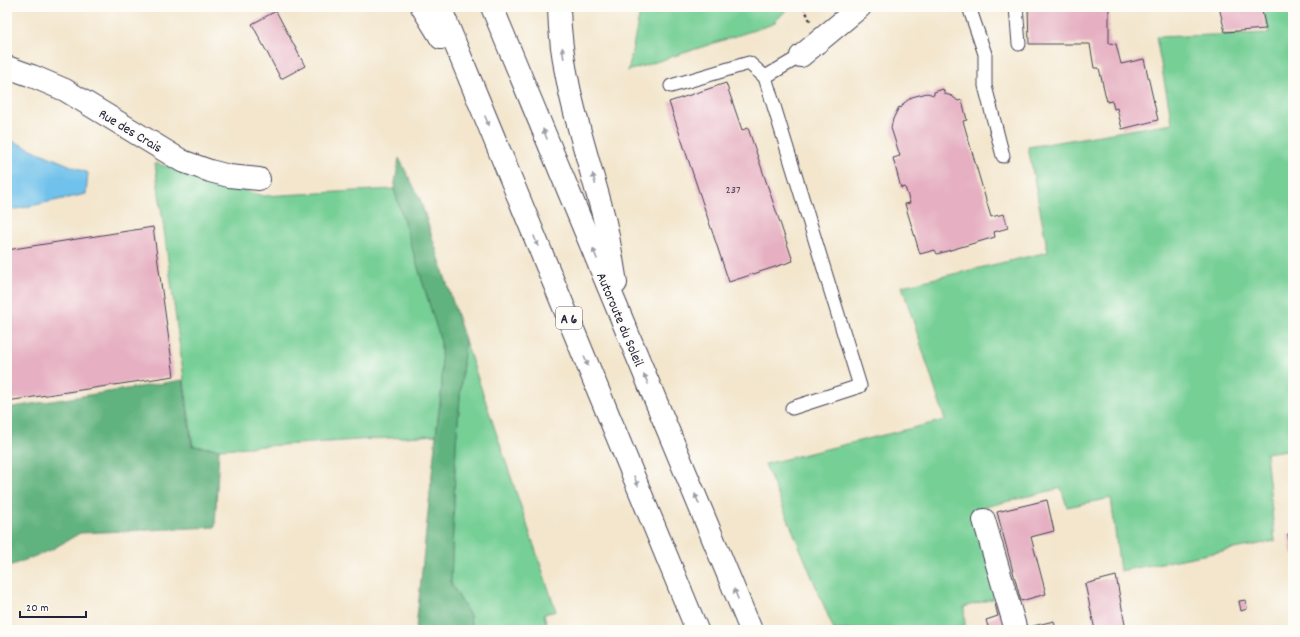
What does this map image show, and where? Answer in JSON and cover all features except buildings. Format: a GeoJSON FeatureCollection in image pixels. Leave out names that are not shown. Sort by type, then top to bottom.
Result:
{"type":"FeatureCollection","features":[{"type":"Feature","properties":{"kind":"main road"},"geometry":{"type":"LineString","coordinates":[[422,7],[475,92]]}},
{"type":"Feature","properties":{"kind":"main road","name":"A 6"},"geometry":{"type":"LineString","coordinates":[[440,7],[698,630]]}},
{"type":"Feature","properties":{"kind":"main road","name":"Autoroute du Soleil"},"geometry":{"type":"LineString","coordinates":[[492,7],[751,630]]}},
{"type":"Feature","properties":{"kind":"main road"},"geometry":{"type":"LineString","coordinates":[[559,7],[559,28],[567,82],[604,217],[625,329]]}},
{"type":"Feature","properties":{"kind":"main road"},"geometry":{"type":"LineString","coordinates":[[801,56],[860,7]]}},
{"type":"Feature","properties":{"kind":"main road","name":"Rue des Crais"},"geometry":{"type":"LineString","coordinates":[[7,67],[65,90],[182,161],[230,176],[259,179]]}},
{"type":"Feature","properties":{"kind":"main road"},"geometry":{"type":"LineString","coordinates":[[984,520],[1016,630]]}},
{"type":"Feature","properties":{"kind":"lane"},"geometry":{"type":"LineString","coordinates":[[969,7],[985,54],[985,86],[1002,156]]}},
{"type":"Feature","properties":{"kind":"lane"},"geometry":{"type":"LineString","coordinates":[[1016,7],[1019,44]]}},
{"type":"Feature","properties":{"kind":"lane"},"geometry":{"type":"LineString","coordinates":[[765,77],[801,56]]}},
{"type":"Feature","properties":{"kind":"lane"},"geometry":{"type":"LineString","coordinates":[[671,86],[749,63],[765,77],[860,386],[792,408]]}},
{"type":"Feature","properties":{"kind":"green space"},"geometry":{"type":"Polygon","coordinates":[[[641,7],[789,7],[773,24],[628,71],[641,7]]]}},
{"type":"Feature","properties":{"kind":"green space"},"geometry":{"type":"Polygon","coordinates":[[[1263,7],[1293,7],[1293,449],[1266,453],[1275,541],[1120,571],[1111,498],[1067,507],[1061,488],[973,510],[999,597],[964,607],[965,626],[954,630],[834,630],[765,464],[945,420],[902,286],[1048,252],[1028,147],[1172,123],[1156,37],[1269,33],[1263,7]]]}},
{"type":"Feature","properties":{"kind":"green space"},"geometry":{"type":"Polygon","coordinates":[[[399,158],[420,199],[465,340],[456,444],[451,583],[470,616],[472,630],[415,630],[442,387],[441,342],[394,189],[399,158]]]}},
{"type":"Feature","properties":{"kind":"green space"},"geometry":{"type":"Polygon","coordinates":[[[155,163],[263,196],[394,189],[441,342],[442,387],[436,435],[219,449],[193,446],[155,163]]]}},
{"type":"Feature","properties":{"kind":"green space"},"geometry":{"type":"Polygon","coordinates":[[[465,340],[556,611],[544,614],[548,630],[517,630],[516,628],[509,630],[472,630],[470,616],[451,583],[456,444],[465,340]]]}},
{"type":"Feature","properties":{"kind":"green space"},"geometry":{"type":"Polygon","coordinates":[[[183,380],[192,446],[219,449],[215,527],[80,533],[51,550],[7,567],[7,408],[183,380]]]}},
{"type":"Feature","properties":{"kind":"water"},"geometry":{"type":"Polygon","coordinates":[[[7,139],[88,173],[86,194],[7,211],[7,139]]]}}]}
